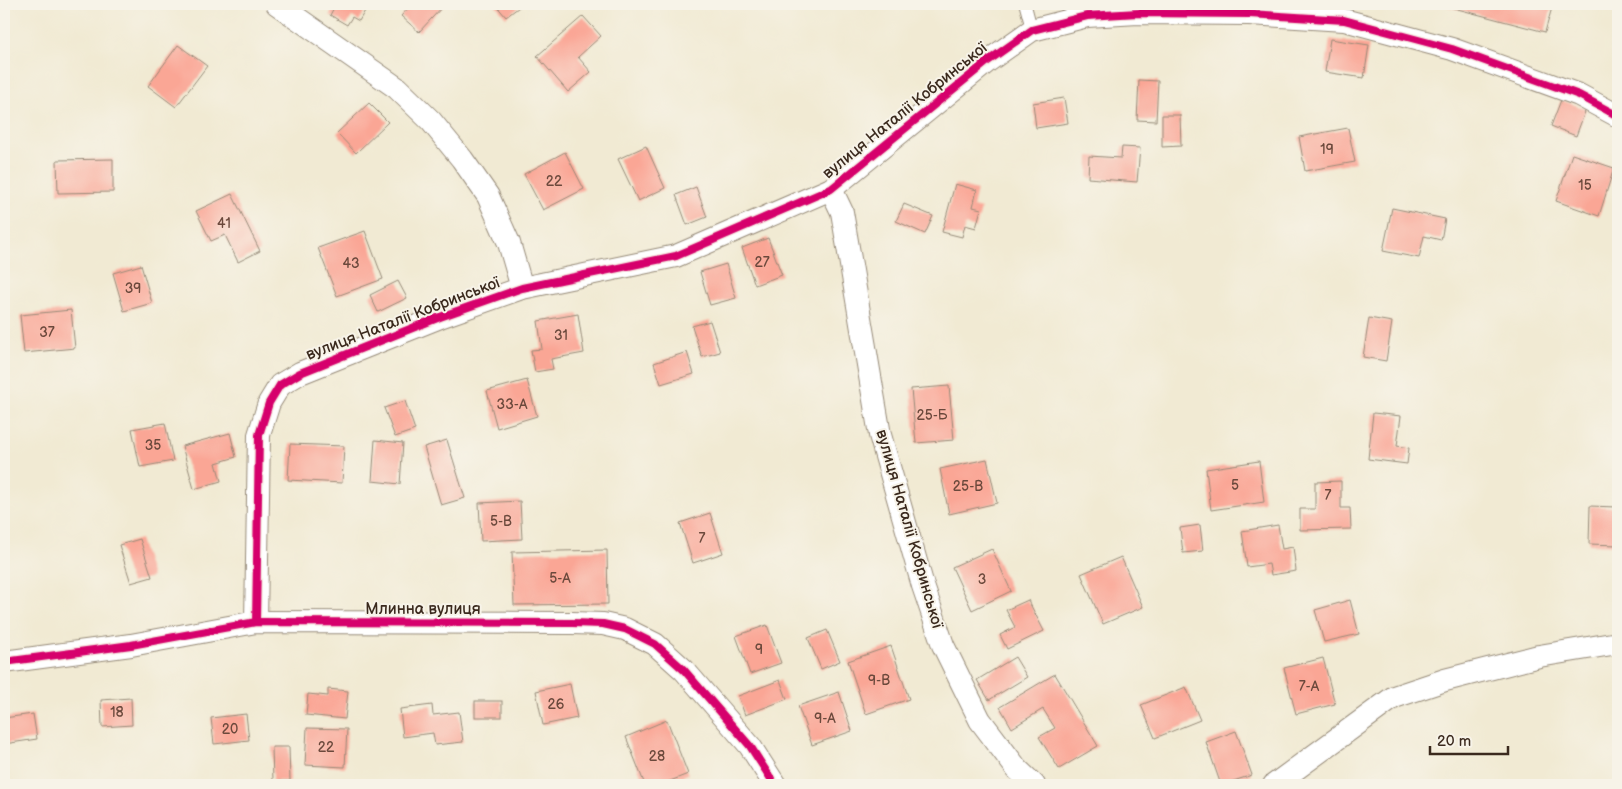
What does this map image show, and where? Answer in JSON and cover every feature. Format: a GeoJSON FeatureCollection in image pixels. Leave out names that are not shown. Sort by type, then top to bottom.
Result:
{"type":"FeatureCollection","features":[{"type":"Feature","properties":{"kind":"street","name":"вулиця Наталії Кобринської"},"geometry":{"type":"LineString","coordinates":[[277,4],[397,88],[431,120],[488,196],[510,243],[522,288]]}},
{"type":"Feature","properties":{"kind":"street","name":"вулиця Наталії Кобринської"},"geometry":{"type":"LineString","coordinates":[[256,622],[259,435],[269,403],[280,385],[300,373],[423,324],[522,288],[676,256],[831,189],[988,61],[1032,30],[1087,10],[1138,13],[1249,14],[1346,12],[1579,95],[1618,116]]}},
{"type":"Feature","properties":{"kind":"street","name":"вулиця Наталії Кобринської"},"geometry":{"type":"LineString","coordinates":[[831,189],[842,212],[880,435],[923,586],[940,637],[980,720],[1017,769],[1034,785]]}},
{"type":"Feature","properties":{"kind":"street","name":"Млинна вулиця"},"geometry":{"type":"LineString","coordinates":[[4,662],[131,645],[256,622],[603,624],[625,629],[655,644],[684,670],[750,746],[775,785]]}},
{"type":"Feature","properties":{"kind":"street"},"geometry":{"type":"LineString","coordinates":[[1274,785],[1394,697],[1445,680],[1539,656],[1618,643]]}},
{"type":"Feature","properties":{"kind":"lane"},"geometry":{"type":"LineString","coordinates":[[1025,4],[1032,30]]}},
{"type":"Feature","properties":{"kind":"building"},"geometry":{"type":"Polygon","coordinates":[[[336,4],[369,4],[359,21],[352,17],[347,25],[330,15],[336,4]]]}},
{"type":"Feature","properties":{"kind":"building"},"geometry":{"type":"Polygon","coordinates":[[[412,4],[445,4],[419,32],[401,16],[412,4]]]}},
{"type":"Feature","properties":{"kind":"building"},"geometry":{"type":"Polygon","coordinates":[[[495,4],[523,4],[506,17],[495,4]]]}},
{"type":"Feature","properties":{"kind":"building"},"geometry":{"type":"Polygon","coordinates":[[[1447,4],[1553,4],[1545,32],[1446,6],[1447,4]]]}},
{"type":"Feature","properties":{"kind":"building"},"geometry":{"type":"Polygon","coordinates":[[[583,16],[601,36],[578,57],[591,72],[568,92],[537,56],[583,16]]]}},
{"type":"Feature","properties":{"kind":"building"},"geometry":{"type":"Polygon","coordinates":[[[1330,39],[1369,45],[1364,78],[1325,72],[1330,39]]]}},
{"type":"Feature","properties":{"kind":"building"},"geometry":{"type":"Polygon","coordinates":[[[178,45],[207,66],[176,107],[148,86],[178,45]]]}},
{"type":"Feature","properties":{"kind":"building"},"geometry":{"type":"Polygon","coordinates":[[[1139,80],[1158,81],[1156,121],[1137,120],[1139,80]]]}},
{"type":"Feature","properties":{"kind":"building"},"geometry":{"type":"Polygon","coordinates":[[[1064,98],[1068,123],[1036,128],[1033,103],[1064,98]]]}},
{"type":"Feature","properties":{"kind":"building"},"geometry":{"type":"Polygon","coordinates":[[[1561,100],[1586,109],[1576,136],[1551,126],[1561,100]]]}},
{"type":"Feature","properties":{"kind":"building"},"geometry":{"type":"Polygon","coordinates":[[[369,103],[388,122],[356,153],[337,133],[369,103]]]}},
{"type":"Feature","properties":{"kind":"building"},"geometry":{"type":"Polygon","coordinates":[[[1162,115],[1180,115],[1181,146],[1162,147],[1162,115]]]}},
{"type":"Feature","properties":{"kind":"building"},"geometry":{"type":"Polygon","coordinates":[[[1348,128],[1355,162],[1305,171],[1299,137],[1348,128]]]}},
{"type":"Feature","properties":{"kind":"building"},"geometry":{"type":"Polygon","coordinates":[[[646,146],[665,188],[638,201],[618,159],[646,146]]]}},
{"type":"Feature","properties":{"kind":"building"},"geometry":{"type":"Polygon","coordinates":[[[1122,147],[1140,148],[1137,182],[1088,178],[1089,156],[1121,158],[1122,147]]]}},
{"type":"Feature","properties":{"kind":"building"},"geometry":{"type":"Polygon","coordinates":[[[565,152],[584,189],[543,210],[524,174],[565,152]]]}},
{"type":"Feature","properties":{"kind":"building"},"geometry":{"type":"Polygon","coordinates":[[[1572,154],[1614,168],[1599,216],[1556,201],[1572,154]]]}},
{"type":"Feature","properties":{"kind":"building"},"geometry":{"type":"Polygon","coordinates":[[[113,159],[113,192],[58,193],[57,160],[113,159]]]}},
{"type":"Feature","properties":{"kind":"building"},"geometry":{"type":"Polygon","coordinates":[[[955,184],[977,190],[973,207],[981,209],[976,228],[965,225],[962,237],[942,232],[955,184]]]}},
{"type":"Feature","properties":{"kind":"building"},"geometry":{"type":"Polygon","coordinates":[[[696,187],[707,217],[687,225],[676,195],[696,187]]]}},
{"type":"Feature","properties":{"kind":"building"},"geometry":{"type":"Polygon","coordinates":[[[232,194],[260,251],[238,262],[225,235],[211,241],[196,211],[232,194]]]}},
{"type":"Feature","properties":{"kind":"building"},"geometry":{"type":"Polygon","coordinates":[[[904,204],[933,216],[925,234],[896,221],[904,204]]]}},
{"type":"Feature","properties":{"kind":"building"},"geometry":{"type":"Polygon","coordinates":[[[1392,208],[1445,219],[1441,240],[1424,236],[1419,258],[1383,251],[1392,208]]]}},
{"type":"Feature","properties":{"kind":"building"},"geometry":{"type":"Polygon","coordinates":[[[365,231],[383,279],[337,296],[318,248],[365,231]]]}},
{"type":"Feature","properties":{"kind":"building"},"geometry":{"type":"Polygon","coordinates":[[[768,238],[782,275],[755,285],[742,248],[768,238]]]}},
{"type":"Feature","properties":{"kind":"building"},"geometry":{"type":"Polygon","coordinates":[[[726,264],[736,298],[710,305],[700,272],[726,264]]]}},
{"type":"Feature","properties":{"kind":"building"},"geometry":{"type":"Polygon","coordinates":[[[141,265],[152,303],[124,311],[113,273],[141,265]]]}},
{"type":"Feature","properties":{"kind":"building"},"geometry":{"type":"Polygon","coordinates":[[[398,281],[407,298],[378,312],[370,295],[398,281]]]}},
{"type":"Feature","properties":{"kind":"building"},"geometry":{"type":"Polygon","coordinates":[[[71,310],[75,348],[24,353],[20,315],[71,310]]]}},
{"type":"Feature","properties":{"kind":"building"},"geometry":{"type":"Polygon","coordinates":[[[578,314],[584,353],[551,359],[553,369],[535,372],[531,350],[542,349],[538,321],[578,314]]]}},
{"type":"Feature","properties":{"kind":"building"},"geometry":{"type":"Polygon","coordinates":[[[1369,318],[1392,322],[1386,361],[1363,357],[1369,318]]]}},
{"type":"Feature","properties":{"kind":"building"},"geometry":{"type":"Polygon","coordinates":[[[710,321],[720,352],[702,357],[692,326],[710,321]]]}},
{"type":"Feature","properties":{"kind":"building"},"geometry":{"type":"Polygon","coordinates":[[[687,352],[694,374],[661,384],[654,363],[687,352]]]}},
{"type":"Feature","properties":{"kind":"building"},"geometry":{"type":"Polygon","coordinates":[[[527,380],[537,416],[497,428],[487,391],[527,380]]]}},
{"type":"Feature","properties":{"kind":"building"},"geometry":{"type":"Polygon","coordinates":[[[949,386],[954,440],[916,443],[911,389],[949,386]]]}},
{"type":"Feature","properties":{"kind":"building"},"geometry":{"type":"Polygon","coordinates":[[[405,401],[415,430],[395,437],[384,408],[405,401]]]}},
{"type":"Feature","properties":{"kind":"building"},"geometry":{"type":"Polygon","coordinates":[[[1373,413],[1401,416],[1397,446],[1409,448],[1407,464],[1368,459],[1373,413]]]}},
{"type":"Feature","properties":{"kind":"building"},"geometry":{"type":"Polygon","coordinates":[[[165,423],[173,461],[140,467],[132,429],[165,423]]]}},
{"type":"Feature","properties":{"kind":"building"},"geometry":{"type":"Polygon","coordinates":[[[230,433],[236,457],[216,463],[221,481],[194,489],[182,446],[230,433]]]}},
{"type":"Feature","properties":{"kind":"building"},"geometry":{"type":"Polygon","coordinates":[[[375,440],[403,443],[400,484],[372,481],[375,440]]]}},
{"type":"Feature","properties":{"kind":"building"},"geometry":{"type":"Polygon","coordinates":[[[447,440],[465,498],[441,505],[424,447],[447,440]]]}},
{"type":"Feature","properties":{"kind":"building"},"geometry":{"type":"Polygon","coordinates":[[[290,444],[344,446],[342,483],[288,480],[290,444]]]}},
{"type":"Feature","properties":{"kind":"building"},"geometry":{"type":"Polygon","coordinates":[[[987,459],[997,503],[949,514],[940,469],[987,459]]]}},
{"type":"Feature","properties":{"kind":"building"},"geometry":{"type":"Polygon","coordinates":[[[1259,461],[1264,502],[1211,510],[1206,469],[1259,461]]]}},
{"type":"Feature","properties":{"kind":"building"},"geometry":{"type":"Polygon","coordinates":[[[1341,481],[1341,508],[1350,508],[1351,529],[1300,530],[1300,509],[1315,509],[1315,482],[1341,481]]]}},
{"type":"Feature","properties":{"kind":"building"},"geometry":{"type":"Polygon","coordinates":[[[520,501],[522,539],[481,541],[479,503],[520,501]]]}},
{"type":"Feature","properties":{"kind":"building"},"geometry":{"type":"Polygon","coordinates":[[[1590,506],[1616,507],[1615,524],[1618,524],[1618,545],[1589,544],[1590,506]]]}},
{"type":"Feature","properties":{"kind":"building"},"geometry":{"type":"Polygon","coordinates":[[[710,513],[723,553],[693,563],[680,523],[710,513]]]}},
{"type":"Feature","properties":{"kind":"building"},"geometry":{"type":"Polygon","coordinates":[[[1200,525],[1203,551],[1183,553],[1180,528],[1200,525]]]}},
{"type":"Feature","properties":{"kind":"building"},"geometry":{"type":"Polygon","coordinates":[[[1278,525],[1282,549],[1293,547],[1296,571],[1271,575],[1269,564],[1247,567],[1242,531],[1278,525]]]}},
{"type":"Feature","properties":{"kind":"building"},"geometry":{"type":"Polygon","coordinates":[[[140,539],[152,577],[131,583],[119,545],[140,539]]]}},
{"type":"Feature","properties":{"kind":"building"},"geometry":{"type":"Polygon","coordinates":[[[992,549],[1011,591],[972,610],[952,567],[992,549]]]}},
{"type":"Feature","properties":{"kind":"building"},"geometry":{"type":"Polygon","coordinates":[[[607,550],[608,604],[514,605],[512,552],[607,550]]]}},
{"type":"Feature","properties":{"kind":"building"},"geometry":{"type":"Polygon","coordinates":[[[1121,557],[1143,607],[1103,624],[1081,574],[1121,557]]]}},
{"type":"Feature","properties":{"kind":"building"},"geometry":{"type":"Polygon","coordinates":[[[1028,600],[1044,631],[1007,649],[1000,635],[1015,627],[1006,610],[1028,600]]]}},
{"type":"Feature","properties":{"kind":"building"},"geometry":{"type":"Polygon","coordinates":[[[1350,600],[1359,634],[1324,642],[1315,610],[1350,600]]]}},
{"type":"Feature","properties":{"kind":"building"},"geometry":{"type":"Polygon","coordinates":[[[767,625],[781,663],[750,674],[736,636],[767,625]]]}},
{"type":"Feature","properties":{"kind":"building"},"geometry":{"type":"Polygon","coordinates":[[[827,630],[840,661],[821,669],[808,638],[827,630]]]}},
{"type":"Feature","properties":{"kind":"building"},"geometry":{"type":"Polygon","coordinates":[[[891,646],[909,699],[866,714],[848,661],[891,646]]]}},
{"type":"Feature","properties":{"kind":"building"},"geometry":{"type":"Polygon","coordinates":[[[1015,657],[1027,677],[989,700],[977,680],[1015,657]]]}},
{"type":"Feature","properties":{"kind":"building"},"geometry":{"type":"Polygon","coordinates":[[[1323,658],[1335,704],[1296,714],[1284,668],[1323,658]]]}},
{"type":"Feature","properties":{"kind":"building"},"geometry":{"type":"Polygon","coordinates":[[[1055,674],[1098,746],[1059,769],[1039,737],[1055,728],[1043,709],[1012,728],[1000,707],[1055,674]]]}},
{"type":"Feature","properties":{"kind":"building"},"geometry":{"type":"Polygon","coordinates":[[[780,680],[787,699],[745,715],[738,696],[780,680]]]}},
{"type":"Feature","properties":{"kind":"building"},"geometry":{"type":"Polygon","coordinates":[[[570,684],[577,718],[543,725],[536,691],[570,684]]]}},
{"type":"Feature","properties":{"kind":"building"},"geometry":{"type":"Polygon","coordinates":[[[1186,687],[1200,720],[1155,738],[1141,705],[1186,687]]]}},
{"type":"Feature","properties":{"kind":"building"},"geometry":{"type":"Polygon","coordinates":[[[328,689],[348,691],[345,719],[306,715],[308,694],[328,696],[328,689]]]}},
{"type":"Feature","properties":{"kind":"building"},"geometry":{"type":"Polygon","coordinates":[[[839,692],[852,731],[812,745],[798,706],[839,692]]]}},
{"type":"Feature","properties":{"kind":"building"},"geometry":{"type":"Polygon","coordinates":[[[131,698],[132,725],[102,727],[101,700],[131,698]]]}},
{"type":"Feature","properties":{"kind":"building"},"geometry":{"type":"Polygon","coordinates":[[[475,701],[502,701],[502,717],[475,717],[475,701]]]}},
{"type":"Feature","properties":{"kind":"building"},"geometry":{"type":"Polygon","coordinates":[[[432,705],[433,715],[459,712],[463,742],[435,745],[433,733],[403,737],[400,709],[432,705]]]}},
{"type":"Feature","properties":{"kind":"building"},"geometry":{"type":"Polygon","coordinates":[[[33,714],[37,739],[4,744],[4,718],[33,714]]]}},
{"type":"Feature","properties":{"kind":"building"},"geometry":{"type":"Polygon","coordinates":[[[246,714],[249,740],[214,744],[211,718],[246,714]]]}},
{"type":"Feature","properties":{"kind":"building"},"geometry":{"type":"Polygon","coordinates":[[[667,720],[688,774],[660,785],[645,785],[626,737],[667,720]]]}},
{"type":"Feature","properties":{"kind":"building"},"geometry":{"type":"Polygon","coordinates":[[[307,728],[347,729],[345,767],[305,765],[307,728]]]}},
{"type":"Feature","properties":{"kind":"building"},"geometry":{"type":"Polygon","coordinates":[[[1236,731],[1252,775],[1221,785],[1206,742],[1236,731]]]}},
{"type":"Feature","properties":{"kind":"building"},"geometry":{"type":"Polygon","coordinates":[[[272,747],[289,747],[290,781],[273,781],[272,747]]]}},
{"type":"Feature","properties":{"kind":"cycle path"},"geometry":{"type":"LineString","coordinates":[[256,622],[259,435],[269,403],[280,385],[300,373],[440,317],[522,288],[676,256],[831,189],[988,61],[1032,30],[1087,16],[1138,13],[1249,14],[1344,20],[1452,49],[1579,95],[1618,116]]}},
{"type":"Feature","properties":{"kind":"cycle path"},"geometry":{"type":"LineString","coordinates":[[4,662],[131,645],[256,622],[603,624],[625,629],[655,644],[684,670],[750,746],[775,785]]}}]}
